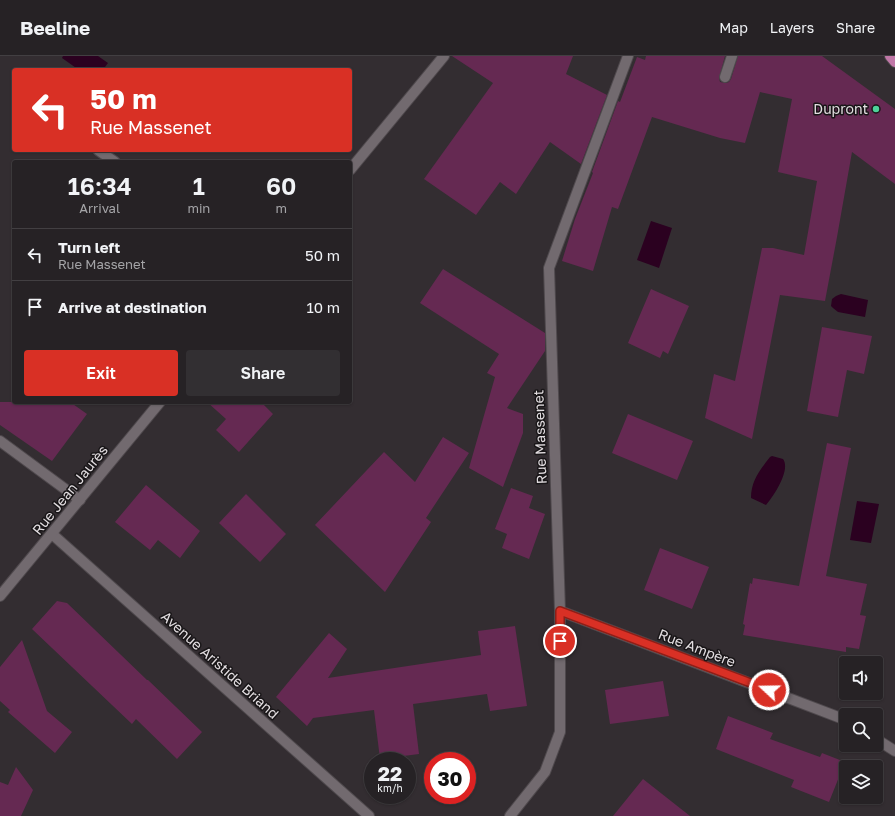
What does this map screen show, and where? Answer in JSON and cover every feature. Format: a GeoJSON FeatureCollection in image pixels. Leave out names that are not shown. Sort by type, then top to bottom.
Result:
{"type":"FeatureCollection","features":[{"type":"Feature","properties":{"kind":"main road"},"geometry":{"type":"LineString","coordinates":[[890,56],[895,62]]}},
{"type":"Feature","properties":{"kind":"street"},"geometry":{"type":"LineString","coordinates":[[352,168],[444,56]]}},
{"type":"Feature","properties":{"kind":"street","name":"Rue Massenet"},"geometry":{"type":"LineString","coordinates":[[510,816],[545,772],[560,732],[560,611],[549,268],[628,56]]}},
{"type":"Feature","properties":{"kind":"street"},"geometry":{"type":"LineString","coordinates":[[725,77],[732,56]]}},
{"type":"Feature","properties":{"kind":"street"},"geometry":{"type":"LineString","coordinates":[[101,152],[112,160]]}},
{"type":"Feature","properties":{"kind":"street","name":"Rue Jean Jaurès"},"geometry":{"type":"LineString","coordinates":[[0,596],[158,404]]}},
{"type":"Feature","properties":{"kind":"street"},"geometry":{"type":"LineString","coordinates":[[0,441],[80,500]]}},
{"type":"Feature","properties":{"kind":"street","name":"Avenue Aristide Briand"},"geometry":{"type":"LineString","coordinates":[[52,534],[369,816]]}},
{"type":"Feature","properties":{"kind":"street","name":"Rue Ampère"},"geometry":{"type":"LineString","coordinates":[[560,611],[839,717]]}},
{"type":"Feature","properties":{"kind":"street"},"geometry":{"type":"LineString","coordinates":[[883,743],[895,751]]}},
{"type":"Feature","properties":{"kind":"shaded area"},"geometry":{"type":"Polygon","coordinates":[[[63,56],[98,56],[108,63],[106,68],[76,68],[62,58],[63,56]]]}},
{"type":"Feature","properties":{"kind":"shaded area"},"geometry":{"type":"Polygon","coordinates":[[[651,221],[672,228],[659,268],[637,260],[651,221]]]}},
{"type":"Feature","properties":{"kind":"shaded area"},"geometry":{"type":"Polygon","coordinates":[[[841,294],[868,300],[865,317],[838,312],[833,308],[831,306],[832,299],[841,294]]]}},
{"type":"Feature","properties":{"kind":"shaded area"},"geometry":{"type":"Polygon","coordinates":[[[772,456],[783,459],[785,470],[777,489],[766,505],[751,498],[751,492],[754,481],[766,462],[772,456]]]}},
{"type":"Feature","properties":{"kind":"shaded area"},"geometry":{"type":"Polygon","coordinates":[[[857,501],[879,504],[871,543],[850,540],[857,501]]]}},
{"type":"Feature","properties":{"kind":"building"},"geometry":{"type":"Polygon","coordinates":[[[452,56],[573,56],[566,74],[607,95],[581,164],[550,142],[516,194],[500,182],[476,215],[424,179],[493,83],[452,56]]]}},
{"type":"Feature","properties":{"kind":"building"},"geometry":{"type":"Polygon","coordinates":[[[646,56],[725,56],[719,78],[720,82],[726,83],[731,79],[738,56],[822,56],[895,109],[895,184],[852,152],[825,301],[780,295],[752,439],[705,418],[714,374],[735,381],[762,248],[773,248],[804,255],[817,181],[778,172],[792,99],[760,92],[745,143],[720,138],[652,117],[618,209],[612,207],[593,271],[562,261],[575,219],[618,101],[620,102],[637,57],[645,60],[646,56]]]}},
{"type":"Feature","properties":{"kind":"building"},"geometry":{"type":"Polygon","coordinates":[[[443,269],[545,333],[545,351],[507,408],[523,414],[523,433],[503,487],[469,468],[495,377],[487,373],[499,354],[420,303],[443,269]]]}},
{"type":"Feature","properties":{"kind":"building"},"geometry":{"type":"Polygon","coordinates":[[[651,289],[689,306],[668,354],[663,351],[660,358],[628,343],[651,289]]]}},
{"type":"Feature","properties":{"kind":"building"},"geometry":{"type":"Polygon","coordinates":[[[822,327],[872,336],[864,374],[847,370],[838,417],[807,411],[822,327]]]}},
{"type":"Feature","properties":{"kind":"building"},"geometry":{"type":"Polygon","coordinates":[[[0,402],[12,402],[12,404],[73,404],[87,414],[52,461],[0,425],[0,402]]]}},
{"type":"Feature","properties":{"kind":"building"},"geometry":{"type":"Polygon","coordinates":[[[209,404],[263,404],[273,414],[239,452],[216,430],[226,419],[209,404]]]}},
{"type":"Feature","properties":{"kind":"building"},"geometry":{"type":"Polygon","coordinates":[[[628,414],[693,441],[677,480],[612,453],[628,414]]]}},
{"type":"Feature","properties":{"kind":"building"},"geometry":{"type":"Polygon","coordinates":[[[443,437],[469,453],[426,518],[431,522],[385,592],[315,525],[384,452],[415,482],[443,437]]]}},
{"type":"Feature","properties":{"kind":"building"},"geometry":{"type":"Polygon","coordinates":[[[827,443],[851,448],[826,576],[867,584],[860,615],[866,616],[859,649],[846,647],[846,652],[743,635],[745,625],[743,624],[750,583],[752,584],[753,578],[799,586],[827,443]]]}},
{"type":"Feature","properties":{"kind":"building"},"geometry":{"type":"Polygon","coordinates":[[[146,485],[200,531],[180,558],[158,540],[150,550],[115,522],[146,485]]]}},
{"type":"Feature","properties":{"kind":"building"},"geometry":{"type":"Polygon","coordinates":[[[511,488],[533,496],[529,508],[545,514],[529,559],[502,548],[507,534],[495,529],[511,488]]]}},
{"type":"Feature","properties":{"kind":"building"},"geometry":{"type":"Polygon","coordinates":[[[246,494],[286,534],[260,562],[219,523],[246,494]]]}},
{"type":"Feature","properties":{"kind":"building"},"geometry":{"type":"Polygon","coordinates":[[[660,548],[709,567],[692,609],[644,590],[660,548]]]}},
{"type":"Feature","properties":{"kind":"building"},"geometry":{"type":"Polygon","coordinates":[[[57,601],[67,603],[202,732],[177,759],[136,719],[132,724],[32,629],[57,601]]]}},
{"type":"Feature","properties":{"kind":"building"},"geometry":{"type":"Polygon","coordinates":[[[515,626],[527,706],[490,711],[487,694],[413,704],[419,754],[416,754],[416,752],[379,752],[374,710],[313,718],[307,726],[276,697],[329,633],[347,649],[328,678],[481,655],[478,631],[515,626]]]}},
{"type":"Feature","properties":{"kind":"building"},"geometry":{"type":"Polygon","coordinates":[[[22,640],[47,711],[72,732],[55,753],[8,712],[10,710],[0,701],[0,667],[22,640]]]}},
{"type":"Feature","properties":{"kind":"building"},"geometry":{"type":"Polygon","coordinates":[[[663,681],[669,716],[610,724],[605,690],[663,681]]]}},
{"type":"Feature","properties":{"kind":"building"},"geometry":{"type":"Polygon","coordinates":[[[728,716],[773,733],[770,739],[820,757],[822,753],[840,760],[839,777],[829,802],[791,787],[794,780],[716,749],[728,716]]]}},
{"type":"Feature","properties":{"kind":"building"},"geometry":{"type":"Polygon","coordinates":[[[16,767],[33,790],[21,816],[0,816],[0,782],[8,785],[16,767]]]}},
{"type":"Feature","properties":{"kind":"building"},"geometry":{"type":"Polygon","coordinates":[[[643,779],[690,816],[613,816],[643,779]]]}},
{"type":"Feature","properties":{"kind":"place","name":"Dupront"},"geometry":{"type":"Point","coordinates":[876,109]}},
{"type":"Feature","properties":{"kind":"route"},"geometry":{"type":"LineString","coordinates":[[560,641],[560,611],[769,690]]}}]}
